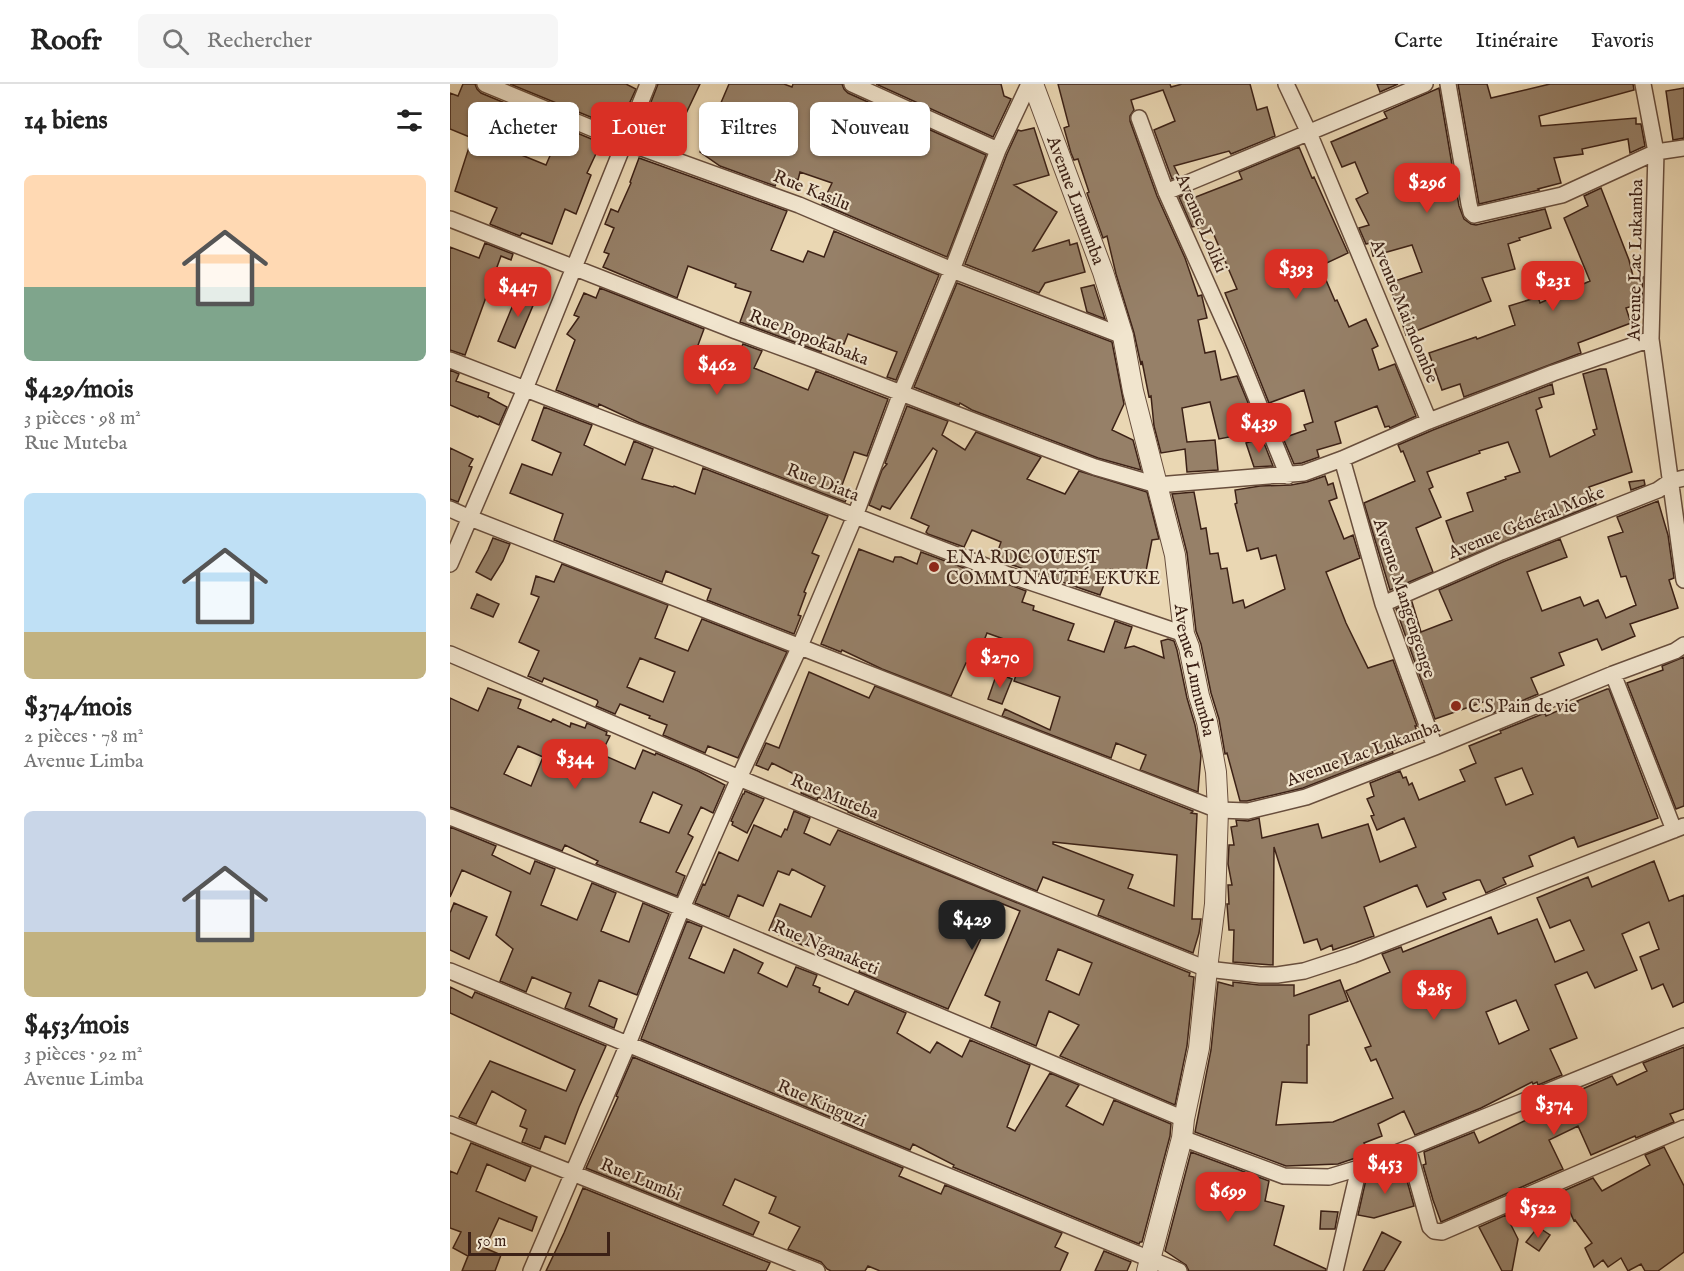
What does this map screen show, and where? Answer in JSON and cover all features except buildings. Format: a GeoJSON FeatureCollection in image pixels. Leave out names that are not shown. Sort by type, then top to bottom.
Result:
{"type":"FeatureCollection","features":[{"type":"Feature","properties":{"kind":"street","name":"Rue Kasilu"},"geometry":{"type":"LineString","coordinates":[[485,84],[591,128]]}},
{"type":"Feature","properties":{"kind":"street"},"geometry":{"type":"LineString","coordinates":[[641,102],[648,84]]}},
{"type":"Feature","properties":{"kind":"street"},"geometry":{"type":"LineString","coordinates":[[852,84],[998,150]]}},
{"type":"Feature","properties":{"kind":"street"},"geometry":{"type":"LineString","coordinates":[[531,1271],[628,1044],[682,908],[800,646],[855,516],[901,393],[998,150],[1031,84]]}},
{"type":"Feature","properties":{"kind":"street","name":"Avenue Lumumba"},"geometry":{"type":"LineString","coordinates":[[1031,84],[1102,272],[1123,336],[1133,391],[1175,555],[1184,634],[1207,722],[1216,772],[1218,810],[1215,904],[1199,1048],[1183,1128],[1149,1265]]}},
{"type":"Feature","properties":{"kind":"street","name":"Avenue Mai ndombe"},"geometry":{"type":"LineString","coordinates":[[1286,84],[1310,133],[1429,421]]}},
{"type":"Feature","properties":{"kind":"street"},"geometry":{"type":"LineString","coordinates":[[1166,192],[1425,84]]}},
{"type":"Feature","properties":{"kind":"street"},"geometry":{"type":"LineString","coordinates":[[1448,84],[1469,204],[1474,215],[1562,195],[1656,152],[1684,148]]}},
{"type":"Feature","properties":{"kind":"street","name":"Avenue Lac Lukamba"},"geometry":{"type":"LineString","coordinates":[[1643,84],[1656,152],[1651,339],[1678,479],[1684,580]]}},
{"type":"Feature","properties":{"kind":"street","name":"Avenue Loliki"},"geometry":{"type":"LineString","coordinates":[[1139,118],[1166,192],[1236,348],[1288,476]]}},
{"type":"Feature","properties":{"kind":"street"},"geometry":{"type":"LineString","coordinates":[[450,564],[525,389],[619,156]]}},
{"type":"Feature","properties":{"kind":"street","name":"Rue Kasilu"},"geometry":{"type":"LineString","coordinates":[[664,156],[799,205],[952,270],[1123,336]]}},
{"type":"Feature","properties":{"kind":"street","name":"Rue Popokabaka"},"geometry":{"type":"LineString","coordinates":[[450,219],[1095,467],[1157,485]]}},
{"type":"Feature","properties":{"kind":"street"},"geometry":{"type":"LineString","coordinates":[[1157,485],[1304,473],[1553,373],[1651,339]]}},
{"type":"Feature","properties":{"kind":"street","name":"Rue Diata"},"geometry":{"type":"LineString","coordinates":[[450,360],[1006,574],[1184,634]]}},
{"type":"Feature","properties":{"kind":"street","name":"Avenue Mangengenge"},"geometry":{"type":"LineString","coordinates":[[1342,459],[1383,604],[1435,747]]}},
{"type":"Feature","properties":{"kind":"street","name":"Avenue Général Moke"},"geometry":{"type":"LineString","coordinates":[[1383,604],[1501,552],[1658,490],[1678,479]]}},
{"type":"Feature","properties":{"kind":"street","name":"Avenue Lac Lukamba"},"geometry":{"type":"LineString","coordinates":[[450,509],[470,519],[668,594],[1218,810],[1248,811],[1306,797],[1676,651],[1684,645]]}},
{"type":"Feature","properties":{"kind":"street","name":"Rue Muteba"},"geometry":{"type":"LineString","coordinates":[[450,654],[739,778],[1207,969],[1260,975],[1304,971],[1353,956],[1679,828]]}},
{"type":"Feature","properties":{"kind":"street"},"geometry":{"type":"LineString","coordinates":[[1613,674],[1679,828]]}},
{"type":"Feature","properties":{"kind":"street","name":"Rue Nganaketi"},"geometry":{"type":"LineString","coordinates":[[450,817],[682,908],[1183,1128],[1284,1176],[1329,1177],[1359,1168],[1684,1036]]}},
{"type":"Feature","properties":{"kind":"street","name":"Rue Kinguzi"},"geometry":{"type":"LineString","coordinates":[[450,971],[1149,1265],[1179,1271]]}},
{"type":"Feature","properties":{"kind":"street","name":"Rue Lumbi"},"geometry":{"type":"LineString","coordinates":[[450,1124],[818,1271]]}},
{"type":"Feature","properties":{"kind":"street"},"geometry":{"type":"LineString","coordinates":[[1408,1148],[1430,1227],[1434,1231],[1442,1232],[1684,1128]]}},
{"type":"Feature","properties":{"kind":"street"},"geometry":{"type":"LineString","coordinates":[[1335,1271],[1359,1168]]}},
{"type":"Feature","properties":{"kind":"place","name":"ENA RDC OUEST COMMUNAUTÉ EKUKE"},"geometry":{"type":"Point","coordinates":[934,567]}},
{"type":"Feature","properties":{"kind":"place","name":"C.S Pain de vie"},"geometry":{"type":"Point","coordinates":[1456,706]}}]}
